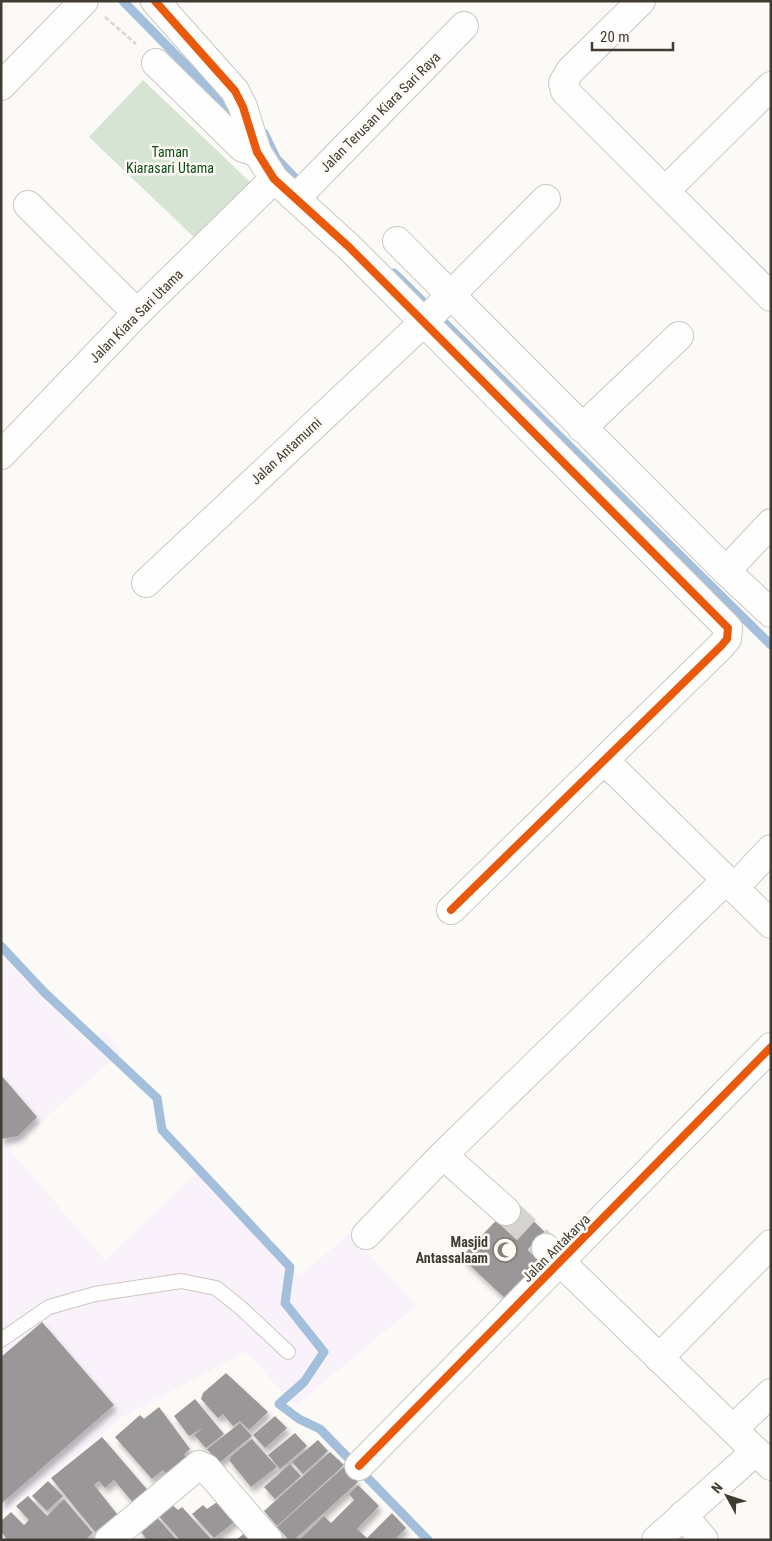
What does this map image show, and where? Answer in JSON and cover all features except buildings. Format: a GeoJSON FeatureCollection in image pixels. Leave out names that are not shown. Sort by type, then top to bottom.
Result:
{"type":"FeatureCollection","features":[{"type":"Feature","properties":{"kind":"street"},"geometry":{"type":"LineString","coordinates":[[641,1],[570,71],[563,83],[565,91],[769,291]]}},
{"type":"Feature","properties":{"kind":"street"},"geometry":{"type":"LineString","coordinates":[[167,5],[235,92],[243,107],[254,142],[274,179],[433,312],[582,428],[771,613]]}},
{"type":"Feature","properties":{"kind":"street"},"geometry":{"type":"LineString","coordinates":[[1,86],[93,7]]}},
{"type":"Feature","properties":{"kind":"street","name":"Jalan Terusan Kiara Sari Raya"},"geometry":{"type":"LineString","coordinates":[[296,198],[464,26]]}},
{"type":"Feature","properties":{"kind":"street"},"geometry":{"type":"LineString","coordinates":[[156,63],[243,148],[254,142]]}},
{"type":"Feature","properties":{"kind":"street"},"geometry":{"type":"LineString","coordinates":[[665,191],[771,86]]}},
{"type":"Feature","properties":{"kind":"street","name":"Jalan Kiara Sari Utama"},"geometry":{"type":"LineString","coordinates":[[1,455],[138,313],[274,179]]}},
{"type":"Feature","properties":{"kind":"street","name":"Jalan Antamurni"},"geometry":{"type":"LineString","coordinates":[[146,583],[433,312],[546,199]]}},
{"type":"Feature","properties":{"kind":"street"},"geometry":{"type":"LineString","coordinates":[[28,205],[138,313]]}},
{"type":"Feature","properties":{"kind":"street"},"geometry":{"type":"LineString","coordinates":[[397,241],[433,312],[728,628],[727,639],[721,646],[451,910]]}},
{"type":"Feature","properties":{"kind":"street"},"geometry":{"type":"LineString","coordinates":[[582,428],[679,336]]}},
{"type":"Feature","properties":{"kind":"street"},"geometry":{"type":"LineString","coordinates":[[726,571],[771,523]]}},
{"type":"Feature","properties":{"kind":"street"},"geometry":{"type":"LineString","coordinates":[[605,761],[771,924]]}},
{"type":"Feature","properties":{"kind":"street"},"geometry":{"type":"LineString","coordinates":[[366,1235],[443,1154],[730,884],[771,849]]}},
{"type":"Feature","properties":{"kind":"street","name":"Jalan Antakarya"},"geometry":{"type":"LineString","coordinates":[[359,1466],[553,1255],[771,1047]]}},
{"type":"Feature","properties":{"kind":"street"},"geometry":{"type":"LineString","coordinates":[[443,1154],[506,1211]]}},
{"type":"Feature","properties":{"kind":"street"},"geometry":{"type":"LineString","coordinates":[[659,1358],[771,1244]]}},
{"type":"Feature","properties":{"kind":"street"},"geometry":{"type":"LineString","coordinates":[[553,1255],[763,1458],[683,1516],[656,1540]]}},
{"type":"Feature","properties":{"kind":"street"},"geometry":{"type":"LineString","coordinates":[[733,1429],[771,1393]]}},
{"type":"Feature","properties":{"kind":"street"},"geometry":{"type":"LineString","coordinates":[[109,1540],[199,1465],[206,1468],[268,1540]]}},
{"type":"Feature","properties":{"kind":"street"},"geometry":{"type":"LineString","coordinates":[[683,1516],[704,1540]]}},
{"type":"Feature","properties":{"kind":"lane"},"geometry":{"type":"LineString","coordinates":[[1,1340],[49,1307],[94,1294],[181,1281],[216,1288],[241,1308],[288,1352]]}},
{"type":"Feature","properties":{"kind":"path"},"geometry":{"type":"LineString","coordinates":[[93,7],[156,63]]}},
{"type":"Feature","properties":{"kind":"shaded area"},"geometry":{"type":"Polygon","coordinates":[[[1,956],[89,1044],[105,1029],[121,1053],[9,1149],[105,1260],[201,1169],[300,1275],[349,1234],[417,1305],[295,1406],[246,1352],[124,1416],[1,1515],[1,956]]]}},
{"type":"Feature","properties":{"kind":"green space","name":"Taman Kiarasari Utama"},"geometry":{"type":"Polygon","coordinates":[[[143,80],[250,182],[197,240],[89,137],[143,80]]]}},
{"type":"Feature","properties":{"kind":"waterway"},"geometry":{"type":"LineString","coordinates":[[123,1],[221,101],[228,118],[232,119]]}},
{"type":"Feature","properties":{"kind":"waterway"},"geometry":{"type":"LineString","coordinates":[[264,133],[276,158],[297,180]]}},
{"type":"Feature","properties":{"kind":"waterway"},"geometry":{"type":"LineString","coordinates":[[394,273],[771,645]]}},
{"type":"Feature","properties":{"kind":"waterway"},"geometry":{"type":"LineString","coordinates":[[1,946],[44,992],[157,1098],[162,1130],[290,1267],[285,1303],[324,1352],[304,1382],[279,1404],[299,1419],[320,1429],[428,1540]]}},
{"type":"Feature","properties":{"kind":"tunnel"},"geometry":{"type":"LineString","coordinates":[[506,1211],[546,1248]]}},
{"type":"Feature","properties":{"kind":"cycle path"},"geometry":{"type":"LineString","coordinates":[[155,1],[235,91],[243,107],[257,152],[274,179],[349,247],[728,628],[727,639],[721,646],[451,910]]}},
{"type":"Feature","properties":{"kind":"cycle path"},"geometry":{"type":"LineString","coordinates":[[359,1466],[771,1047]]}},
{"type":"Feature","properties":{"kind":"place","name":"Masjid Antassalaam"},"geometry":{"type":"Point","coordinates":[505,1250]}}]}
